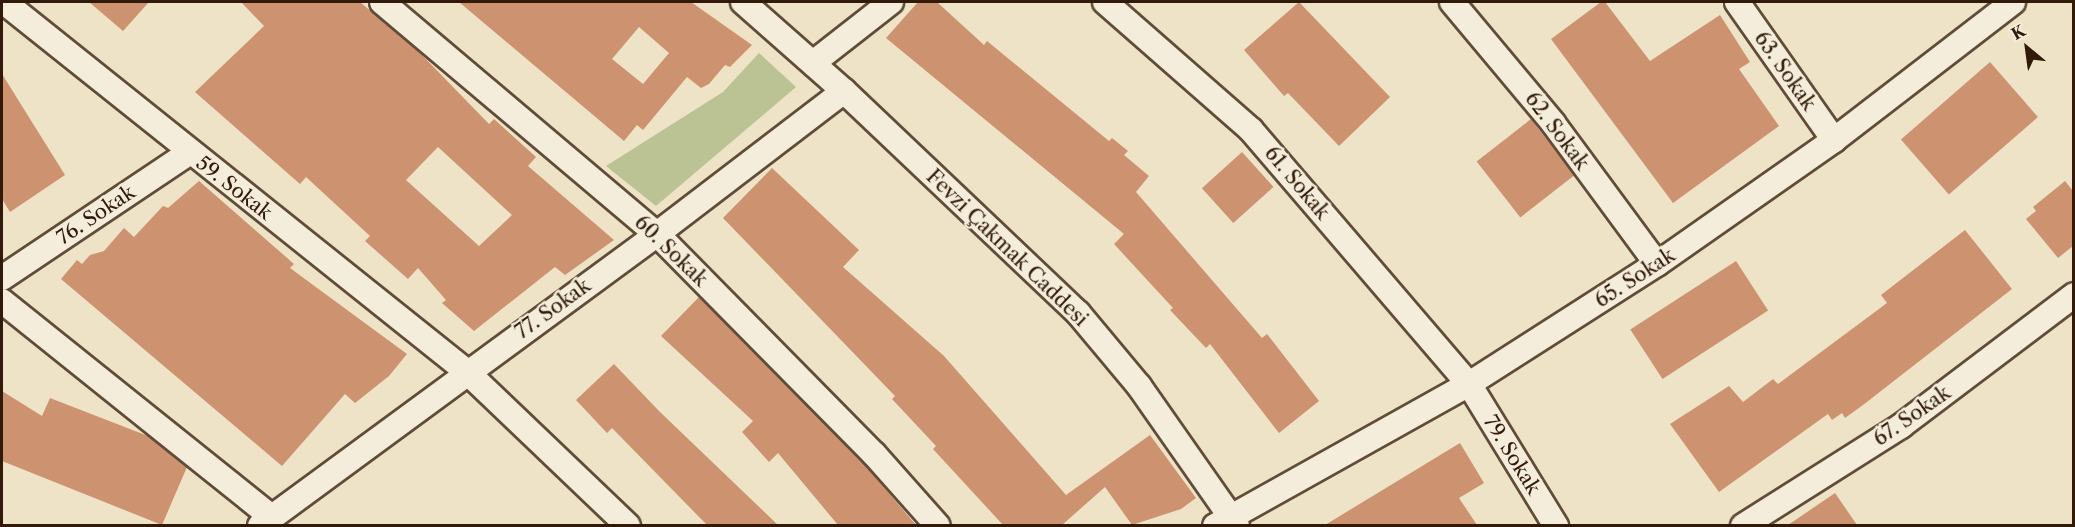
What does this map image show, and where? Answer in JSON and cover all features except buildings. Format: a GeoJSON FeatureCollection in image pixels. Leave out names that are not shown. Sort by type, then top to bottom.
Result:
{"type":"FeatureCollection","features":[{"type":"Feature","properties":{"kind":"street","name":"59. Sokak"},"geometry":{"type":"LineString","coordinates":[[4,2],[466,371],[628,525]]}},
{"type":"Feature","properties":{"kind":"street","name":"60. Sokak"},"geometry":{"type":"LineString","coordinates":[[382,2],[657,234],[874,454],[938,525]]}},
{"type":"Feature","properties":{"kind":"street","name":"Fevzi Çakmak Caddesi"},"geometry":{"type":"LineString","coordinates":[[742,2],[844,91],[1078,314],[1139,386],[1228,523]]}},
{"type":"Feature","properties":{"kind":"street"},"geometry":{"type":"LineString","coordinates":[[813,63],[891,2]]}},
{"type":"Feature","properties":{"kind":"street","name":"61. Sokak"},"geometry":{"type":"LineString","coordinates":[[1105,2],[1251,130],[1469,384]]}},
{"type":"Feature","properties":{"kind":"street","name":"62. Sokak"},"geometry":{"type":"LineString","coordinates":[[1452,2],[1553,123],[1657,264]]}},
{"type":"Feature","properties":{"kind":"street","name":"63. Sokak"},"geometry":{"type":"LineString","coordinates":[[1737,2],[1834,141]]}},
{"type":"Feature","properties":{"kind":"street","name":"65. Sokak"},"geometry":{"type":"LineString","coordinates":[[1228,523],[1469,384],[1657,264],[1834,141],[2013,2]]}},
{"type":"Feature","properties":{"kind":"street","name":"77. Sokak"},"geometry":{"type":"LineString","coordinates":[[266,521],[466,371],[657,234],[844,91]]}},
{"type":"Feature","properties":{"kind":"street","name":"76. Sokak"},"geometry":{"type":"LineString","coordinates":[[2,279],[190,152]]}},
{"type":"Feature","properties":{"kind":"street","name":"67. Sokak"},"geometry":{"type":"LineString","coordinates":[[1743,525],[1901,426],[2073,295]]}},
{"type":"Feature","properties":{"kind":"street"},"geometry":{"type":"LineString","coordinates":[[2,301],[266,521]]}},
{"type":"Feature","properties":{"kind":"street","name":"79. Sokak"},"geometry":{"type":"LineString","coordinates":[[1469,384],[1556,525]]}},
{"type":"Feature","properties":{"kind":"green space"},"geometry":{"type":"Polygon","coordinates":[[[759,53],[796,87],[656,206],[606,166],[723,92],[759,53]]]}}]}
